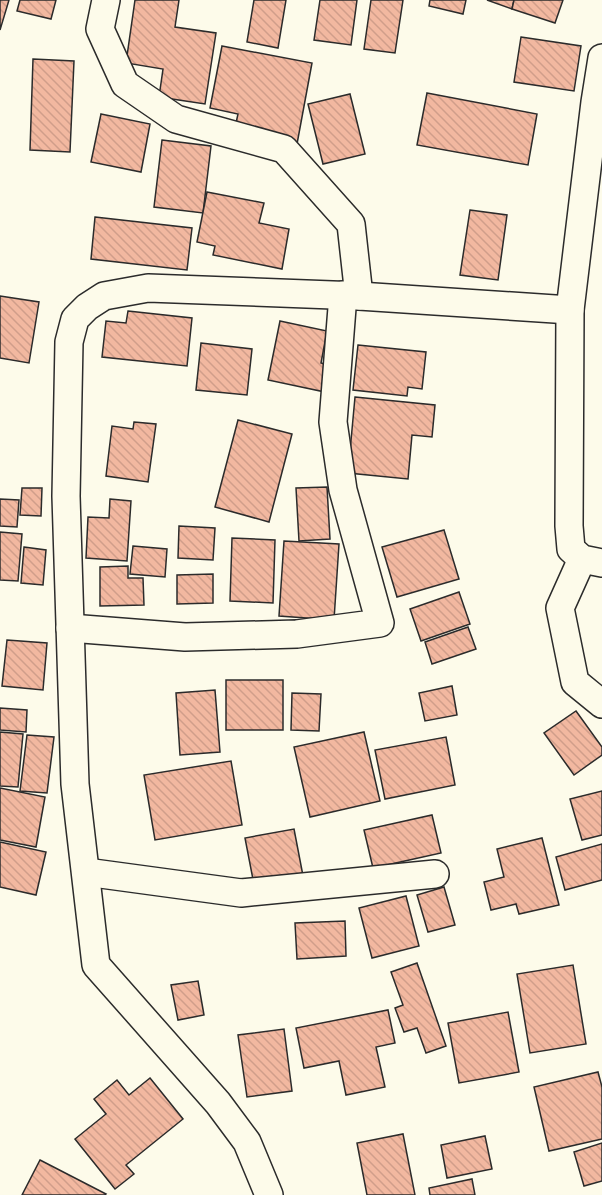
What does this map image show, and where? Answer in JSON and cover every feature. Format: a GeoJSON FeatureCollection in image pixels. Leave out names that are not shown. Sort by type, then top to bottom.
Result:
{"type":"FeatureCollection","features":[{"type":"Feature","properties":{"kind":"street"},"geometry":{"type":"LineString","coordinates":[[70,628],[184,637],[297,634],[380,622],[343,490],[333,422],[351,296],[351,224],[284,148],[176,119],[125,84],[100,29],[106,0]]}},
{"type":"Feature","properties":{"kind":"street"},"geometry":{"type":"LineString","coordinates":[[602,58],[570,310],[569,526],[571,549],[592,561],[560,608],[574,682],[602,704]]}},
{"type":"Feature","properties":{"kind":"street"},"geometry":{"type":"LineString","coordinates":[[269,1195],[247,1142],[218,1103],[96,965],[75,784],[66,484],[69,342],[75,319],[87,307],[104,296],[148,288],[351,296],[570,310]]}},
{"type":"Feature","properties":{"kind":"street"},"geometry":{"type":"LineString","coordinates":[[86,872],[241,893],[435,874]]}},
{"type":"Feature","properties":{"kind":"building"},"geometry":{"type":"Polygon","coordinates":[[[0,0],[9,0],[0,30],[0,0]]]}},
{"type":"Feature","properties":{"kind":"building"},"geometry":{"type":"Polygon","coordinates":[[[20,0],[56,0],[51,19],[17,11],[20,0]]]}},
{"type":"Feature","properties":{"kind":"building"},"geometry":{"type":"Polygon","coordinates":[[[135,0],[179,0],[175,27],[216,33],[205,104],[159,97],[163,69],[126,63],[135,0]]]}},
{"type":"Feature","properties":{"kind":"building"},"geometry":{"type":"Polygon","coordinates":[[[254,0],[286,0],[278,48],[247,42],[254,0]]]}},
{"type":"Feature","properties":{"kind":"building"},"geometry":{"type":"Polygon","coordinates":[[[320,0],[357,0],[351,45],[314,40],[320,0]]]}},
{"type":"Feature","properties":{"kind":"building"},"geometry":{"type":"Polygon","coordinates":[[[371,0],[403,0],[395,53],[364,49],[371,0]]]}},
{"type":"Feature","properties":{"kind":"building"},"geometry":{"type":"Polygon","coordinates":[[[430,0],[466,0],[463,14],[429,6],[430,0]]]}},
{"type":"Feature","properties":{"kind":"building"},"geometry":{"type":"Polygon","coordinates":[[[487,0],[514,0],[512,9],[487,0]]]}},
{"type":"Feature","properties":{"kind":"building"},"geometry":{"type":"Polygon","coordinates":[[[514,0],[563,0],[555,23],[512,9],[514,0]]]}},
{"type":"Feature","properties":{"kind":"building"},"geometry":{"type":"Polygon","coordinates":[[[521,37],[581,46],[574,91],[514,82],[521,37]]]}},
{"type":"Feature","properties":{"kind":"building"},"geometry":{"type":"Polygon","coordinates":[[[222,46],[312,63],[297,144],[234,132],[238,114],[210,108],[222,46]]]}},
{"type":"Feature","properties":{"kind":"building"},"geometry":{"type":"Polygon","coordinates":[[[33,59],[74,61],[70,152],[30,150],[33,59]]]}},
{"type":"Feature","properties":{"kind":"building"},"geometry":{"type":"Polygon","coordinates":[[[427,93],[537,114],[528,165],[417,145],[427,93]]]}},
{"type":"Feature","properties":{"kind":"building"},"geometry":{"type":"Polygon","coordinates":[[[350,94],[365,154],[323,164],[308,104],[350,94]]]}},
{"type":"Feature","properties":{"kind":"building"},"geometry":{"type":"Polygon","coordinates":[[[101,114],[150,124],[141,172],[91,162],[101,114]]]}},
{"type":"Feature","properties":{"kind":"building"},"geometry":{"type":"Polygon","coordinates":[[[162,140],[211,146],[203,213],[154,207],[162,140]]]}},
{"type":"Feature","properties":{"kind":"building"},"geometry":{"type":"Polygon","coordinates":[[[207,192],[264,203],[259,223],[289,229],[282,269],[213,255],[215,246],[197,242],[207,192]]]}},
{"type":"Feature","properties":{"kind":"building"},"geometry":{"type":"Polygon","coordinates":[[[470,210],[507,215],[498,280],[460,275],[470,210]]]}},
{"type":"Feature","properties":{"kind":"building"},"geometry":{"type":"Polygon","coordinates":[[[95,217],[192,228],[187,270],[91,259],[95,217]]]}},
{"type":"Feature","properties":{"kind":"building"},"geometry":{"type":"Polygon","coordinates":[[[0,296],[39,302],[29,363],[0,358],[0,296]]]}},
{"type":"Feature","properties":{"kind":"building"},"geometry":{"type":"Polygon","coordinates":[[[128,311],[192,318],[187,366],[102,357],[106,321],[126,323],[128,311]]]}},
{"type":"Feature","properties":{"kind":"building"},"geometry":{"type":"Polygon","coordinates":[[[280,321],[327,331],[321,363],[331,366],[325,392],[268,380],[280,321]]]}},
{"type":"Feature","properties":{"kind":"building"},"geometry":{"type":"Polygon","coordinates":[[[201,343],[252,349],[247,395],[196,390],[201,343]]]}},
{"type":"Feature","properties":{"kind":"building"},"geometry":{"type":"Polygon","coordinates":[[[358,345],[426,352],[422,389],[408,387],[407,396],[353,390],[358,345]]]}},
{"type":"Feature","properties":{"kind":"building"},"geometry":{"type":"Polygon","coordinates":[[[355,397],[435,405],[432,437],[412,435],[408,479],[348,473],[355,397]]]}},
{"type":"Feature","properties":{"kind":"building"},"geometry":{"type":"Polygon","coordinates":[[[238,420],[292,434],[269,522],[215,507],[238,420]]]}},
{"type":"Feature","properties":{"kind":"building"},"geometry":{"type":"Polygon","coordinates":[[[134,422],[156,424],[148,482],[106,476],[112,426],[133,429],[134,422]]]}},
{"type":"Feature","properties":{"kind":"building"},"geometry":{"type":"Polygon","coordinates":[[[327,487],[330,539],[299,541],[296,488],[327,487]]]}},
{"type":"Feature","properties":{"kind":"building"},"geometry":{"type":"Polygon","coordinates":[[[22,488],[42,488],[41,516],[20,515],[22,488]]]}},
{"type":"Feature","properties":{"kind":"building"},"geometry":{"type":"Polygon","coordinates":[[[0,499],[19,500],[17,527],[0,526],[0,499]]]}},
{"type":"Feature","properties":{"kind":"building"},"geometry":{"type":"Polygon","coordinates":[[[110,499],[131,501],[127,561],[86,558],[88,517],[109,518],[110,499]]]}},
{"type":"Feature","properties":{"kind":"building"},"geometry":{"type":"Polygon","coordinates":[[[179,526],[215,528],[213,560],[178,558],[179,526]]]}},
{"type":"Feature","properties":{"kind":"building"},"geometry":{"type":"Polygon","coordinates":[[[444,530],[459,579],[397,597],[382,547],[444,530]]]}},
{"type":"Feature","properties":{"kind":"building"},"geometry":{"type":"Polygon","coordinates":[[[0,532],[22,534],[18,581],[0,580],[0,532]]]}},
{"type":"Feature","properties":{"kind":"building"},"geometry":{"type":"Polygon","coordinates":[[[232,538],[275,540],[273,603],[230,601],[232,538]]]}},
{"type":"Feature","properties":{"kind":"building"},"geometry":{"type":"Polygon","coordinates":[[[284,541],[339,544],[334,620],[279,616],[284,541]]]}},
{"type":"Feature","properties":{"kind":"building"},"geometry":{"type":"Polygon","coordinates":[[[133,546],[167,549],[165,577],[130,574],[133,546]]]}},
{"type":"Feature","properties":{"kind":"building"},"geometry":{"type":"Polygon","coordinates":[[[24,547],[46,550],[43,585],[21,583],[24,547]]]}},
{"type":"Feature","properties":{"kind":"building"},"geometry":{"type":"Polygon","coordinates":[[[128,566],[128,578],[143,578],[144,605],[100,606],[100,567],[128,566]]]}},
{"type":"Feature","properties":{"kind":"building"},"geometry":{"type":"Polygon","coordinates":[[[213,574],[213,603],[177,604],[177,575],[213,574]]]}},
{"type":"Feature","properties":{"kind":"building"},"geometry":{"type":"Polygon","coordinates":[[[459,592],[470,624],[421,641],[410,609],[459,592]]]}},
{"type":"Feature","properties":{"kind":"building"},"geometry":{"type":"Polygon","coordinates":[[[468,627],[476,649],[432,664],[425,642],[468,627]]]}},
{"type":"Feature","properties":{"kind":"building"},"geometry":{"type":"Polygon","coordinates":[[[7,640],[47,643],[43,690],[2,686],[7,640]]]}},
{"type":"Feature","properties":{"kind":"building"},"geometry":{"type":"Polygon","coordinates":[[[226,680],[283,680],[283,730],[226,730],[226,680]]]}},
{"type":"Feature","properties":{"kind":"building"},"geometry":{"type":"Polygon","coordinates":[[[452,686],[457,715],[425,721],[419,693],[452,686]]]}},
{"type":"Feature","properties":{"kind":"building"},"geometry":{"type":"Polygon","coordinates":[[[215,690],[220,752],[180,755],[176,693],[215,690]]]}},
{"type":"Feature","properties":{"kind":"building"},"geometry":{"type":"Polygon","coordinates":[[[292,693],[321,694],[319,731],[291,730],[292,693]]]}},
{"type":"Feature","properties":{"kind":"building"},"geometry":{"type":"Polygon","coordinates":[[[0,708],[27,710],[26,732],[0,730],[0,708]]]}},
{"type":"Feature","properties":{"kind":"building"},"geometry":{"type":"Polygon","coordinates":[[[576,711],[602,747],[602,755],[574,775],[544,733],[576,711]]]}},
{"type":"Feature","properties":{"kind":"building"},"geometry":{"type":"Polygon","coordinates":[[[0,732],[23,734],[18,787],[0,786],[0,732]]]}},
{"type":"Feature","properties":{"kind":"building"},"geometry":{"type":"Polygon","coordinates":[[[364,732],[380,801],[310,817],[294,747],[364,732]]]}},
{"type":"Feature","properties":{"kind":"building"},"geometry":{"type":"Polygon","coordinates":[[[27,735],[54,737],[47,793],[20,791],[27,735]]]}},
{"type":"Feature","properties":{"kind":"building"},"geometry":{"type":"Polygon","coordinates":[[[446,737],[455,785],[385,799],[375,750],[446,737]]]}},
{"type":"Feature","properties":{"kind":"building"},"geometry":{"type":"Polygon","coordinates":[[[231,761],[242,825],[155,840],[144,775],[231,761]]]}},
{"type":"Feature","properties":{"kind":"building"},"geometry":{"type":"Polygon","coordinates":[[[0,788],[45,797],[36,847],[0,840],[0,788]]]}},
{"type":"Feature","properties":{"kind":"building"},"geometry":{"type":"Polygon","coordinates":[[[602,791],[602,835],[582,840],[570,799],[602,791]]]}},
{"type":"Feature","properties":{"kind":"building"},"geometry":{"type":"Polygon","coordinates":[[[432,815],[441,853],[373,868],[364,830],[432,815]]]}},
{"type":"Feature","properties":{"kind":"building"},"geometry":{"type":"Polygon","coordinates":[[[294,829],[304,881],[255,890],[245,838],[294,829]]]}},
{"type":"Feature","properties":{"kind":"building"},"geometry":{"type":"Polygon","coordinates":[[[542,838],[559,905],[519,914],[516,904],[491,910],[484,882],[504,877],[497,849],[542,838]]]}},
{"type":"Feature","properties":{"kind":"building"},"geometry":{"type":"Polygon","coordinates":[[[0,842],[46,852],[36,895],[0,887],[0,842]]]}},
{"type":"Feature","properties":{"kind":"building"},"geometry":{"type":"Polygon","coordinates":[[[602,844],[602,880],[565,890],[556,857],[602,844]]]}},
{"type":"Feature","properties":{"kind":"building"},"geometry":{"type":"Polygon","coordinates":[[[444,887],[455,925],[428,932],[417,895],[444,887]]]}},
{"type":"Feature","properties":{"kind":"building"},"geometry":{"type":"Polygon","coordinates":[[[406,896],[419,946],[372,958],[359,908],[406,896]]]}},
{"type":"Feature","properties":{"kind":"building"},"geometry":{"type":"Polygon","coordinates":[[[345,921],[346,956],[297,959],[295,923],[345,921]]]}},
{"type":"Feature","properties":{"kind":"building"},"geometry":{"type":"Polygon","coordinates":[[[417,963],[446,1046],[426,1053],[417,1028],[404,1032],[395,1008],[403,1005],[391,972],[417,963]]]}},
{"type":"Feature","properties":{"kind":"building"},"geometry":{"type":"Polygon","coordinates":[[[573,965],[586,1044],[530,1053],[517,974],[573,965]]]}},
{"type":"Feature","properties":{"kind":"building"},"geometry":{"type":"Polygon","coordinates":[[[198,981],[204,1015],[178,1020],[171,985],[198,981]]]}},
{"type":"Feature","properties":{"kind":"building"},"geometry":{"type":"Polygon","coordinates":[[[388,1010],[395,1043],[376,1047],[385,1087],[346,1095],[339,1061],[304,1068],[296,1028],[388,1010]]]}},
{"type":"Feature","properties":{"kind":"building"},"geometry":{"type":"Polygon","coordinates":[[[508,1012],[519,1072],[459,1083],[448,1023],[508,1012]]]}},
{"type":"Feature","properties":{"kind":"building"},"geometry":{"type":"Polygon","coordinates":[[[284,1029],[292,1091],[247,1097],[238,1035],[284,1029]]]}},
{"type":"Feature","properties":{"kind":"building"},"geometry":{"type":"Polygon","coordinates":[[[598,1072],[602,1087],[602,1139],[549,1151],[534,1087],[598,1072]]]}},
{"type":"Feature","properties":{"kind":"building"},"geometry":{"type":"Polygon","coordinates":[[[150,1078],[183,1119],[126,1165],[134,1174],[115,1189],[75,1139],[106,1114],[94,1099],[117,1080],[129,1095],[150,1078]]]}},
{"type":"Feature","properties":{"kind":"building"},"geometry":{"type":"Polygon","coordinates":[[[403,1134],[415,1195],[367,1195],[357,1143],[403,1134]]]}},
{"type":"Feature","properties":{"kind":"building"},"geometry":{"type":"Polygon","coordinates":[[[485,1136],[492,1169],[447,1178],[441,1145],[485,1136]]]}},
{"type":"Feature","properties":{"kind":"building"},"geometry":{"type":"Polygon","coordinates":[[[602,1143],[602,1181],[584,1186],[574,1152],[602,1143]]]}},
{"type":"Feature","properties":{"kind":"building"},"geometry":{"type":"Polygon","coordinates":[[[40,1160],[106,1194],[22,1195],[40,1160]]]}},
{"type":"Feature","properties":{"kind":"building"},"geometry":{"type":"Polygon","coordinates":[[[472,1179],[475,1195],[430,1195],[429,1188],[472,1179]]]}}]}
